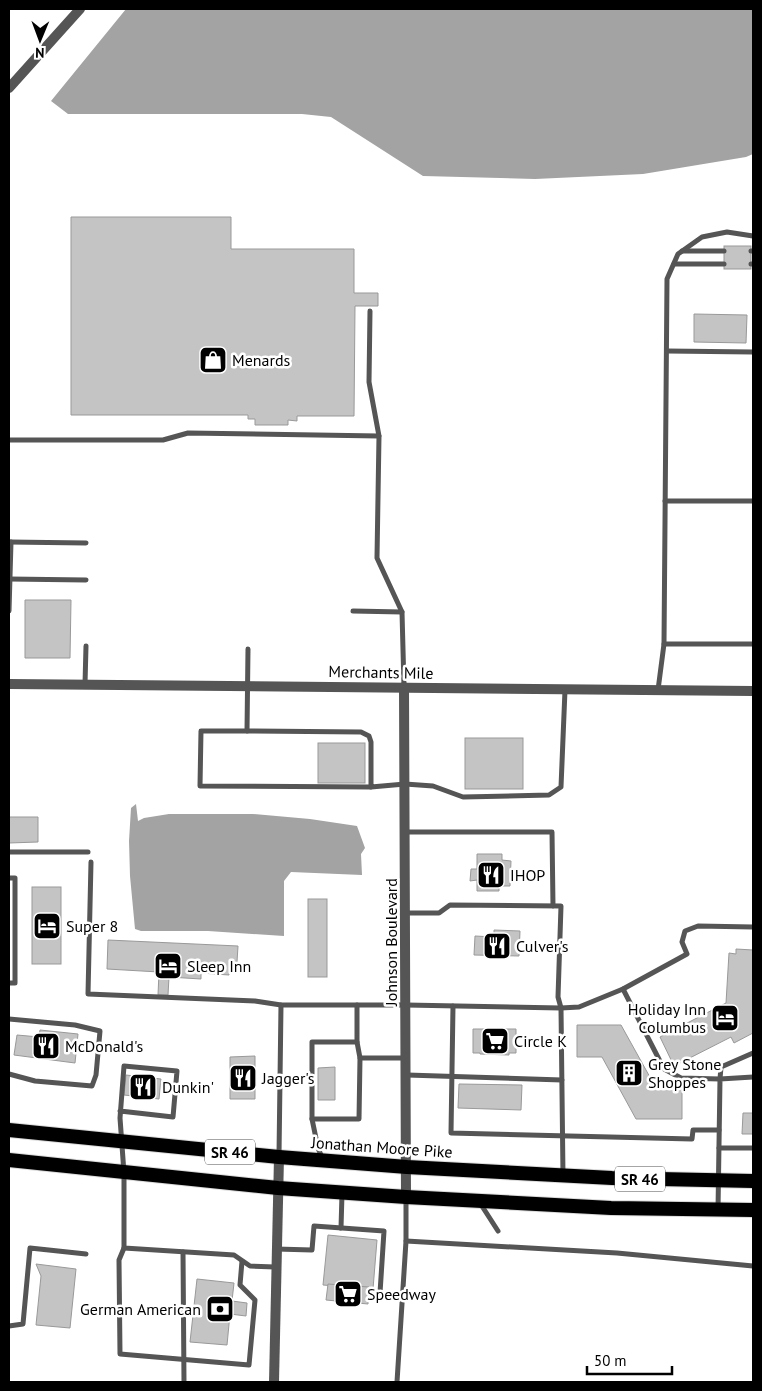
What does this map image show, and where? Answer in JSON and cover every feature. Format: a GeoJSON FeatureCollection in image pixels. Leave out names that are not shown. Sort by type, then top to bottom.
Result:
{"type":"FeatureCollection","features":[{"type":"Feature","properties":{"kind":"highway","name":"Jonathan Moore Pike"},"geometry":{"type":"LineString","coordinates":[[9,1130],[278,1157],[407,1167],[612,1178],[753,1180]]}},
{"type":"Feature","properties":{"kind":"highway","name":"SR 46"},"geometry":{"type":"LineString","coordinates":[[9,1160],[278,1188],[406,1197],[611,1208],[753,1210]]}},
{"type":"Feature","properties":{"kind":"street"},"geometry":{"type":"LineString","coordinates":[[9,88],[80,9]]}},
{"type":"Feature","properties":{"kind":"street","name":"Merchants Mile"},"geometry":{"type":"LineString","coordinates":[[9,684],[753,691]]}},
{"type":"Feature","properties":{"kind":"street","name":"Johnson Boulevard"},"geometry":{"type":"LineString","coordinates":[[404,687],[406,1197]]}},
{"type":"Feature","properties":{"kind":"street"},"geometry":{"type":"LineString","coordinates":[[274,1382],[278,1157]]}},
{"type":"Feature","properties":{"kind":"lane"},"geometry":{"type":"LineString","coordinates":[[658,690],[664,644],[667,279],[678,254],[702,237],[727,232],[753,236]]}},
{"type":"Feature","properties":{"kind":"lane"},"geometry":{"type":"LineString","coordinates":[[682,251],[724,251]]}},
{"type":"Feature","properties":{"kind":"lane"},"geometry":{"type":"LineString","coordinates":[[674,264],[724,264]]}},
{"type":"Feature","properties":{"kind":"lane"},"geometry":{"type":"LineString","coordinates":[[370,311],[369,382],[379,436],[377,558],[402,612],[404,687]]}},
{"type":"Feature","properties":{"kind":"lane"},"geometry":{"type":"LineString","coordinates":[[667,352],[753,352]]}},
{"type":"Feature","properties":{"kind":"lane"},"geometry":{"type":"LineString","coordinates":[[9,440],[163,440],[188,433],[379,436]]}},
{"type":"Feature","properties":{"kind":"lane"},"geometry":{"type":"LineString","coordinates":[[665,501],[753,501]]}},
{"type":"Feature","properties":{"kind":"lane"},"geometry":{"type":"LineString","coordinates":[[9,611],[10,542],[86,543]]}},
{"type":"Feature","properties":{"kind":"lane"},"geometry":{"type":"LineString","coordinates":[[9,579],[86,580]]}},
{"type":"Feature","properties":{"kind":"lane"},"geometry":{"type":"LineString","coordinates":[[352,611],[402,612]]}},
{"type":"Feature","properties":{"kind":"lane"},"geometry":{"type":"LineString","coordinates":[[664,644],[753,644]]}},
{"type":"Feature","properties":{"kind":"lane"},"geometry":{"type":"LineString","coordinates":[[85,684],[86,646]]}},
{"type":"Feature","properties":{"kind":"lane"},"geometry":{"type":"LineString","coordinates":[[247,731],[248,649]]}},
{"type":"Feature","properties":{"kind":"lane"},"geometry":{"type":"LineString","coordinates":[[371,787],[371,742],[369,736],[361,732],[200,731],[200,786],[371,787],[405,784],[433,786],[463,797],[549,795],[561,788],[565,690]]}},
{"type":"Feature","properties":{"kind":"lane"},"geometry":{"type":"LineString","coordinates":[[405,832],[552,832],[553,906]]}},
{"type":"Feature","properties":{"kind":"lane"},"geometry":{"type":"LineString","coordinates":[[9,852],[88,852]]}},
{"type":"Feature","properties":{"kind":"lane"},"geometry":{"type":"LineString","coordinates":[[91,862],[88,994],[255,1001],[281,1005],[579,1007],[623,988],[687,954],[682,942],[684,931],[698,926],[753,927]]}},
{"type":"Feature","properties":{"kind":"lane"},"geometry":{"type":"LineString","coordinates":[[9,878],[15,878],[15,983],[9,983]]}},
{"type":"Feature","properties":{"kind":"lane"},"geometry":{"type":"LineString","coordinates":[[406,913],[439,913],[450,904],[561,906],[558,997],[561,1008],[563,1175]]}},
{"type":"Feature","properties":{"kind":"lane"},"geometry":{"type":"LineString","coordinates":[[623,988],[664,1069],[681,1078],[720,1079],[753,1077]]}},
{"type":"Feature","properties":{"kind":"lane"},"geometry":{"type":"LineString","coordinates":[[278,1157],[281,1005]]}},
{"type":"Feature","properties":{"kind":"lane"},"geometry":{"type":"LineString","coordinates":[[312,1119],[359,1119],[360,1058],[357,1042],[357,1006]]}},
{"type":"Feature","properties":{"kind":"lane"},"geometry":{"type":"LineString","coordinates":[[453,1006],[452,1133],[692,1139],[693,1130],[719,1130]]}},
{"type":"Feature","properties":{"kind":"lane"},"geometry":{"type":"LineString","coordinates":[[9,1019],[75,1026],[100,1031],[96,1075],[92,1086],[35,1081],[9,1074]]}},
{"type":"Feature","properties":{"kind":"lane"},"geometry":{"type":"LineString","coordinates":[[323,1161],[318,1148],[312,1119],[312,1042],[357,1042]]}},
{"type":"Feature","properties":{"kind":"lane"},"geometry":{"type":"LineString","coordinates":[[718,1210],[721,1067],[753,1053]]}},
{"type":"Feature","properties":{"kind":"lane"},"geometry":{"type":"LineString","coordinates":[[360,1058],[406,1058]]}},
{"type":"Feature","properties":{"kind":"lane"},"geometry":{"type":"LineString","coordinates":[[120,1111],[173,1117],[177,1071],[124,1066],[120,1111],[124,1173],[124,1248],[119,1260],[120,1354],[249,1365],[255,1300],[240,1285],[242,1261]]}},
{"type":"Feature","properties":{"kind":"lane"},"geometry":{"type":"LineString","coordinates":[[407,1075],[562,1080]]}},
{"type":"Feature","properties":{"kind":"lane"},"geometry":{"type":"LineString","coordinates":[[718,1148],[753,1148]]}},
{"type":"Feature","properties":{"kind":"lane"},"geometry":{"type":"LineString","coordinates":[[341,1228],[342,1192]]}},
{"type":"Feature","properties":{"kind":"lane"},"geometry":{"type":"LineString","coordinates":[[398,1382],[406,1241],[406,1197]]}},
{"type":"Feature","properties":{"kind":"lane"},"geometry":{"type":"LineString","coordinates":[[478,1201],[498,1230]]}},
{"type":"Feature","properties":{"kind":"lane"},"geometry":{"type":"LineString","coordinates":[[276,1249],[312,1250],[314,1226],[384,1231],[380,1293]]}},
{"type":"Feature","properties":{"kind":"lane"},"geometry":{"type":"LineString","coordinates":[[406,1241],[617,1252],[753,1266]]}},
{"type":"Feature","properties":{"kind":"lane"},"geometry":{"type":"LineString","coordinates":[[9,1326],[23,1324],[30,1248],[86,1254]]}},
{"type":"Feature","properties":{"kind":"lane"},"geometry":{"type":"LineString","coordinates":[[124,1248],[234,1255],[250,1266],[276,1267]]}},
{"type":"Feature","properties":{"kind":"lane"},"geometry":{"type":"LineString","coordinates":[[183,1252],[184,1382]]}},
{"type":"Feature","properties":{"kind":"shaded area"},"geometry":{"type":"Polygon","coordinates":[[[126,9],[753,9],[753,154],[746,157],[643,174],[535,179],[423,176],[331,117],[302,114],[68,114],[51,101],[126,9]]]}},
{"type":"Feature","properties":{"kind":"shaded area"},"geometry":{"type":"Polygon","coordinates":[[[136,804],[138,821],[144,818],[169,814],[253,814],[310,819],[357,826],[365,848],[361,854],[362,875],[291,872],[284,881],[284,936],[208,931],[141,931],[135,929],[130,876],[129,841],[131,808],[136,804]]]}},
{"type":"Feature","properties":{"kind":"building","name":"Menards"},"geometry":{"type":"Polygon","coordinates":[[[71,217],[231,217],[231,249],[354,249],[354,293],[378,293],[378,306],[355,306],[354,416],[297,416],[297,421],[288,420],[288,425],[255,425],[255,419],[248,419],[248,415],[71,415],[71,217]]]}},
{"type":"Feature","properties":{"kind":"building"},"geometry":{"type":"Polygon","coordinates":[[[724,246],[751,246],[751,269],[724,269],[724,246]]]}},
{"type":"Feature","properties":{"kind":"building"},"geometry":{"type":"Polygon","coordinates":[[[694,314],[747,315],[746,343],[694,342],[694,314]]]}},
{"type":"Feature","properties":{"kind":"building"},"geometry":{"type":"Polygon","coordinates":[[[25,600],[71,600],[70,658],[25,658],[25,600]]]}},
{"type":"Feature","properties":{"kind":"building"},"geometry":{"type":"Polygon","coordinates":[[[465,738],[523,738],[523,789],[465,789],[465,738]]]}},
{"type":"Feature","properties":{"kind":"building"},"geometry":{"type":"Polygon","coordinates":[[[318,743],[365,743],[365,783],[318,783],[318,743]]]}},
{"type":"Feature","properties":{"kind":"building"},"geometry":{"type":"Polygon","coordinates":[[[9,817],[38,817],[38,842],[9,843],[9,817]]]}},
{"type":"Feature","properties":{"kind":"building","name":"IHOP"},"geometry":{"type":"Polygon","coordinates":[[[477,854],[502,854],[502,860],[511,861],[510,886],[499,886],[499,891],[477,891],[477,880],[470,881],[471,869],[477,869],[477,854]]]}},
{"type":"Feature","properties":{"kind":"building","name":"Super 8"},"geometry":{"type":"Polygon","coordinates":[[[32,887],[61,887],[61,964],[32,964],[32,887]]]}},
{"type":"Feature","properties":{"kind":"building"},"geometry":{"type":"Polygon","coordinates":[[[308,899],[327,899],[327,977],[308,977],[308,899]]]}},
{"type":"Feature","properties":{"kind":"building","name":"Culver's"},"geometry":{"type":"Polygon","coordinates":[[[494,930],[520,931],[519,956],[474,955],[475,936],[494,937],[494,930]]]}},
{"type":"Feature","properties":{"kind":"building","name":"Sleep Inn"},"geometry":{"type":"Polygon","coordinates":[[[108,940],[238,946],[237,962],[230,962],[229,975],[201,973],[201,979],[169,977],[168,995],[158,995],[159,972],[107,969],[108,940]]]}},
{"type":"Feature","properties":{"kind":"building","name":"Holiday Inn Columbus"},"geometry":{"type":"Polygon","coordinates":[[[736,949],[753,950],[753,1033],[734,1043],[731,1037],[674,1066],[660,1037],[726,1003],[729,953],[736,954],[736,949]]]}},
{"type":"Feature","properties":{"kind":"building","name":"Grey Stone Shoppes"},"geometry":{"type":"Polygon","coordinates":[[[577,1025],[621,1025],[656,1088],[682,1088],[682,1119],[636,1119],[602,1057],[577,1057],[577,1025]]]}},
{"type":"Feature","properties":{"kind":"building","name":"Circle K"},"geometry":{"type":"Polygon","coordinates":[[[473,1029],[516,1029],[516,1053],[509,1053],[509,1055],[473,1053],[473,1029]]]}},
{"type":"Feature","properties":{"kind":"building","name":"McDonald's"},"geometry":{"type":"Polygon","coordinates":[[[40,1030],[78,1034],[75,1063],[14,1055],[17,1035],[39,1037],[40,1030]]]}},
{"type":"Feature","properties":{"kind":"building","name":"Jagger's"},"geometry":{"type":"Polygon","coordinates":[[[255,1056],[255,1099],[230,1099],[230,1057],[255,1056]]]}},
{"type":"Feature","properties":{"kind":"building"},"geometry":{"type":"Polygon","coordinates":[[[335,1067],[335,1100],[318,1100],[318,1068],[335,1067]]]}},
{"type":"Feature","properties":{"kind":"building","name":"Dunkin'"},"geometry":{"type":"Polygon","coordinates":[[[126,1075],[161,1079],[159,1099],[124,1095],[126,1075]]]}},
{"type":"Feature","properties":{"kind":"building","name":"Circle K"},"geometry":{"type":"Polygon","coordinates":[[[459,1084],[522,1085],[521,1110],[458,1108],[459,1084]]]}},
{"type":"Feature","properties":{"kind":"building"},"geometry":{"type":"Polygon","coordinates":[[[743,1113],[753,1113],[753,1134],[742,1134],[743,1113]]]}},
{"type":"Feature","properties":{"kind":"building","name":"Speedway"},"geometry":{"type":"Polygon","coordinates":[[[328,1235],[377,1240],[373,1289],[323,1285],[328,1235]]]}},
{"type":"Feature","properties":{"kind":"building"},"geometry":{"type":"Polygon","coordinates":[[[36,1264],[76,1269],[70,1328],[36,1325],[41,1276],[36,1264]]]}},
{"type":"Feature","properties":{"kind":"building","name":"German American"},"geometry":{"type":"Polygon","coordinates":[[[197,1279],[234,1283],[232,1301],[247,1303],[246,1316],[230,1314],[227,1345],[190,1342],[197,1279]]]}},
{"type":"Feature","properties":{"kind":"building","name":"Speedway"},"geometry":{"type":"Polygon","coordinates":[[[328,1284],[369,1287],[368,1304],[326,1300],[328,1284]]]}},
{"type":"Feature","properties":{"kind":"place","name":"Menards"},"geometry":{"type":"Point","coordinates":[213,360]}},
{"type":"Feature","properties":{"kind":"place","name":"IHOP"},"geometry":{"type":"Point","coordinates":[491,875]}},
{"type":"Feature","properties":{"kind":"place","name":"Super 8"},"geometry":{"type":"Point","coordinates":[47,926]}},
{"type":"Feature","properties":{"kind":"place","name":"Culver's"},"geometry":{"type":"Point","coordinates":[497,946]}},
{"type":"Feature","properties":{"kind":"place","name":"Sleep Inn"},"geometry":{"type":"Point","coordinates":[168,966]}},
{"type":"Feature","properties":{"kind":"place","name":"Holiday Inn Columbus"},"geometry":{"type":"Point","coordinates":[725,1018]}},
{"type":"Feature","properties":{"kind":"place","name":"Circle K"},"geometry":{"type":"Point","coordinates":[495,1041]}},
{"type":"Feature","properties":{"kind":"place","name":"McDonald's"},"geometry":{"type":"Point","coordinates":[46,1046]}},
{"type":"Feature","properties":{"kind":"place","name":"Grey Stone Shoppes"},"geometry":{"type":"Point","coordinates":[629,1073]}},
{"type":"Feature","properties":{"kind":"place","name":"Jagger's"},"geometry":{"type":"Point","coordinates":[243,1078]}},
{"type":"Feature","properties":{"kind":"place","name":"Dunkin'"},"geometry":{"type":"Point","coordinates":[143,1087]}},
{"type":"Feature","properties":{"kind":"place","name":"Speedway"},"geometry":{"type":"Point","coordinates":[348,1294]}},
{"type":"Feature","properties":{"kind":"place","name":"German American"},"geometry":{"type":"Point","coordinates":[220,1309]}}]}
